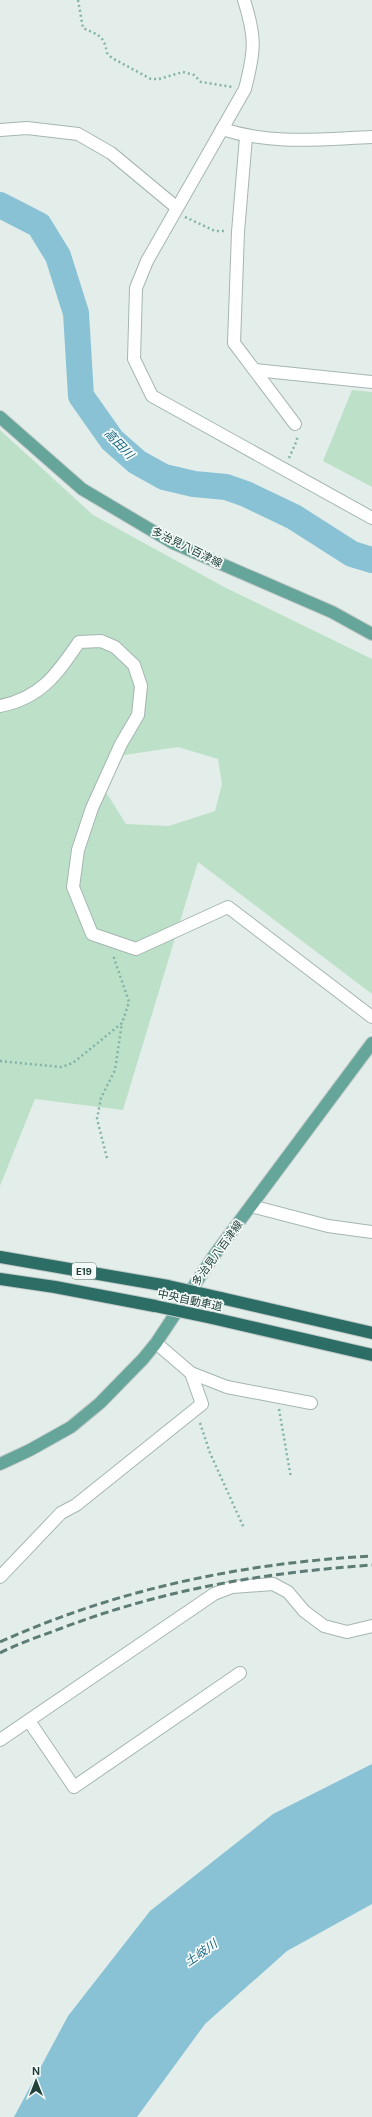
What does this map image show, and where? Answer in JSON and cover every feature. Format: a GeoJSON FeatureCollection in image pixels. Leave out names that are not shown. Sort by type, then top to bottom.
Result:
{"type":"FeatureCollection","features":[{"type":"Feature","properties":{"kind":"highway","name":"中央自動車道"},"geometry":{"type":"LineString","coordinates":[[0,1257],[168,1286],[372,1333]]}},
{"type":"Feature","properties":{"kind":"highway","name":"中央自動車道"},"geometry":{"type":"LineString","coordinates":[[0,1279],[55,1287],[155,1306],[372,1355]]}},
{"type":"Feature","properties":{"kind":"main road","name":"多治見八百津線"},"geometry":{"type":"LineString","coordinates":[[0,417],[82,489],[173,543],[332,612],[372,634]]}},
{"type":"Feature","properties":{"kind":"main road","name":"多治見八百津線"},"geometry":{"type":"LineString","coordinates":[[0,1464],[30,1450],[71,1426],[100,1403],[156,1343],[214,1254],[372,1043]]}},
{"type":"Feature","properties":{"kind":"street"},"geometry":{"type":"LineString","coordinates":[[244,0],[253,29],[253,58],[245,89],[146,261],[136,288],[134,360],[152,396],[372,518]]}},
{"type":"Feature","properties":{"kind":"street"},"geometry":{"type":"LineString","coordinates":[[0,130],[27,128],[78,134],[112,153],[175,210]]}},
{"type":"Feature","properties":{"kind":"street"},"geometry":{"type":"LineString","coordinates":[[222,129],[246,137],[282,141],[372,137]]}},
{"type":"Feature","properties":{"kind":"street"},"geometry":{"type":"LineString","coordinates":[[246,137],[238,232],[234,343],[296,424]]}},
{"type":"Feature","properties":{"kind":"street"},"geometry":{"type":"LineString","coordinates":[[255,370],[372,382]]}},
{"type":"Feature","properties":{"kind":"street"},"geometry":{"type":"LineString","coordinates":[[0,706],[40,690],[57,673],[79,642],[101,640],[115,647],[134,665],[141,686],[138,715],[121,744],[92,808],[78,850],[73,886],[92,934],[136,949],[228,907],[372,1017]]}},
{"type":"Feature","properties":{"kind":"street"},"geometry":{"type":"LineString","coordinates":[[251,1206],[328,1226],[372,1232]]}},
{"type":"Feature","properties":{"kind":"street"},"geometry":{"type":"LineString","coordinates":[[156,1343],[191,1373],[227,1387],[311,1403]]}},
{"type":"Feature","properties":{"kind":"street"},"geometry":{"type":"LineString","coordinates":[[0,1577],[61,1513],[76,1505],[202,1404],[191,1373]]}},
{"type":"Feature","properties":{"kind":"street"},"geometry":{"type":"LineString","coordinates":[[0,1740],[214,1594],[232,1587],[273,1584],[288,1592],[304,1611],[324,1626],[347,1632],[372,1626]]}},
{"type":"Feature","properties":{"kind":"street"},"geometry":{"type":"LineString","coordinates":[[29,1721],[74,1787],[240,1674]]}},
{"type":"Feature","properties":{"kind":"path"},"geometry":{"type":"LineString","coordinates":[[78,0],[83,28],[100,36],[105,41],[107,53],[112,58],[151,79],[160,79],[183,72],[194,75],[201,82],[245,89]]}},
{"type":"Feature","properties":{"kind":"path"},"geometry":{"type":"LineString","coordinates":[[175,210],[215,231],[238,232]]}},
{"type":"Feature","properties":{"kind":"path"},"geometry":{"type":"LineString","coordinates":[[287,472],[290,464],[288,458],[297,440],[296,424]]}},
{"type":"Feature","properties":{"kind":"path"},"geometry":{"type":"LineString","coordinates":[[107,1158],[97,1119],[101,1098],[115,1070],[122,1023],[129,1002],[114,958],[120,944]]}},
{"type":"Feature","properties":{"kind":"path"},"geometry":{"type":"LineString","coordinates":[[0,1061],[61,1067],[73,1063],[122,1023]]}},
{"type":"Feature","properties":{"kind":"path"},"geometry":{"type":"LineString","coordinates":[[277,1397],[291,1478]]}},
{"type":"Feature","properties":{"kind":"path"},"geometry":{"type":"LineString","coordinates":[[195,1409],[210,1453],[244,1528]]}},
{"type":"Feature","properties":{"kind":"green space"},"geometry":{"type":"Polygon","coordinates":[[[352,390],[372,392],[372,487],[323,461],[352,390]]]}},
{"type":"Feature","properties":{"kind":"green space"},"geometry":{"type":"Polygon","coordinates":[[[0,430],[93,515],[226,588],[372,659],[372,994],[198,862],[123,1110],[35,1099],[0,1186],[0,430]],[[178,747],[124,755],[104,789],[126,824],[169,826],[215,811],[222,784],[218,759],[178,747]]]}},
{"type":"Feature","properties":{"kind":"water","name":"土岐川"},"geometry":{"type":"Polygon","coordinates":[[[372,1764],[372,1904],[287,1951],[205,2024],[137,2117],[14,2117],[68,2016],[150,1911],[273,1814],[372,1764]]]}},
{"type":"Feature","properties":{"kind":"waterway","name":"高田川"},"geometry":{"type":"LineString","coordinates":[[0,205],[39,225],[58,256],[76,313],[81,396],[112,440],[137,462],[164,477],[194,484],[226,487],[246,494],[294,517],[352,554],[372,560]]}},
{"type":"Feature","properties":{"kind":"railway"},"geometry":{"type":"LineString","coordinates":[[0,1642],[44,1623],[89,1607],[135,1593],[182,1582],[228,1572],[276,1565],[372,1556]]}},
{"type":"Feature","properties":{"kind":"railway"},"geometry":{"type":"LineString","coordinates":[[0,1653],[30,1640],[100,1614],[176,1593],[253,1578],[331,1568],[372,1565]]}}]}
